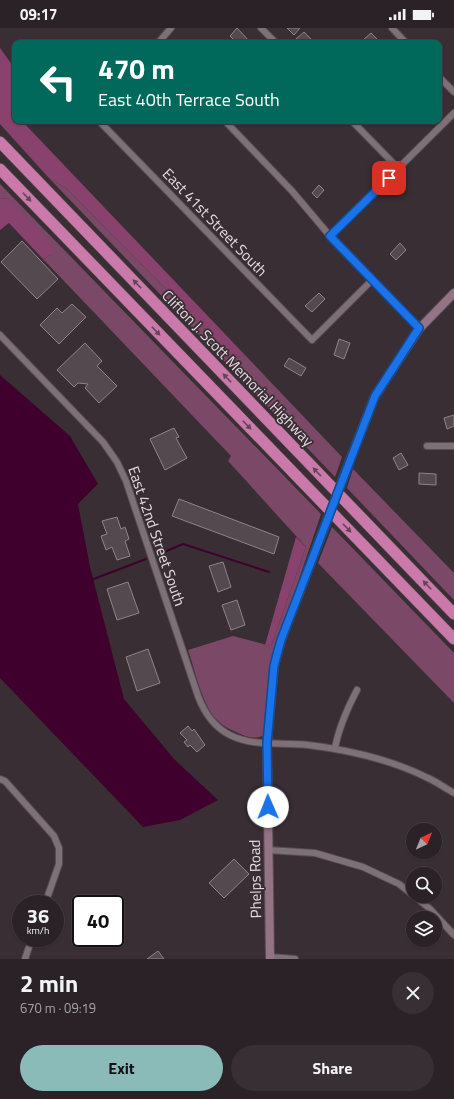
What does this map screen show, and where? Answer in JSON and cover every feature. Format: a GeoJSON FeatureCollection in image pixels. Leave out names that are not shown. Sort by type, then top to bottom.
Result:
{"type":"FeatureCollection","features":[{"type":"Feature","properties":{"kind":"highway","name":"Clifton J. Scott Memorial Highway"},"geometry":{"type":"LineString","coordinates":[[0,142],[454,614]]}},
{"type":"Feature","properties":{"kind":"highway"},"geometry":{"type":"LineString","coordinates":[[0,169],[454,639]]}},
{"type":"Feature","properties":{"kind":"street"},"geometry":{"type":"LineString","coordinates":[[161,40],[171,28]]}},
{"type":"Feature","properties":{"kind":"street"},"geometry":{"type":"LineString","coordinates":[[262,28],[273,40]]}},
{"type":"Feature","properties":{"kind":"street"},"geometry":{"type":"LineString","coordinates":[[392,28],[403,40]]}},
{"type":"Feature","properties":{"kind":"street"},"geometry":{"type":"LineString","coordinates":[[442,79],[454,92]]}},
{"type":"Feature","properties":{"kind":"street"},"geometry":{"type":"LineString","coordinates":[[330,236],[454,113]]}},
{"type":"Feature","properties":{"kind":"street","name":"East 41st Street South"},"geometry":{"type":"LineString","coordinates":[[102,124],[312,340],[372,280]]}},
{"type":"Feature","properties":{"kind":"street"},"geometry":{"type":"LineString","coordinates":[[228,124],[292,191],[330,236],[419,328]]}},
{"type":"Feature","properties":{"kind":"street"},"geometry":{"type":"LineString","coordinates":[[355,124],[398,168]]}},
{"type":"Feature","properties":{"kind":"street","name":"Phelps Road"},"geometry":{"type":"LineString","coordinates":[[270,958],[267,743],[274,666],[281,640],[375,396],[419,328],[454,293]]}},
{"type":"Feature","properties":{"kind":"street","name":"East 42nd Street South"},"geometry":{"type":"LineString","coordinates":[[0,336],[103,442],[117,462],[126,481],[198,696],[203,709],[214,724],[229,735],[246,741],[334,748],[375,757],[429,778],[454,793]]}},
{"type":"Feature","properties":{"kind":"street"},"geometry":{"type":"LineString","coordinates":[[427,446],[454,446]]}},
{"type":"Feature","properties":{"kind":"street"},"geometry":{"type":"LineString","coordinates":[[334,748],[339,730],[357,690]]}},
{"type":"Feature","properties":{"kind":"street"},"geometry":{"type":"LineString","coordinates":[[0,779],[5,781],[54,836],[58,845],[59,864],[47,895]]}},
{"type":"Feature","properties":{"kind":"street"},"geometry":{"type":"LineString","coordinates":[[268,850],[315,853],[363,867],[399,884],[406,890]]}},
{"type":"Feature","properties":{"kind":"street"},"geometry":{"type":"LineString","coordinates":[[422,903],[454,935]]}},
{"type":"Feature","properties":{"kind":"street"},"geometry":{"type":"LineString","coordinates":[[25,959],[29,947]]}},
{"type":"Feature","properties":{"kind":"street"},"geometry":{"type":"LineString","coordinates":[[270,958],[295,959]]}},
{"type":"Feature","properties":{"kind":"shaded area"},"geometry":{"type":"Polygon","coordinates":[[[0,48],[12,65],[12,124],[25,124],[245,355],[234,358],[67,189],[48,177],[0,124],[0,48]]]}},
{"type":"Feature","properties":{"kind":"shaded area"},"geometry":{"type":"Polygon","coordinates":[[[48,177],[67,189],[234,358],[245,355],[342,457],[335,477],[48,177]]]}},
{"type":"Feature","properties":{"kind":"shaded area"},"geometry":{"type":"Polygon","coordinates":[[[0,184],[321,514],[278,641],[264,735],[261,737],[254,738],[244,736],[227,728],[217,720],[207,706],[203,697],[188,650],[233,636],[271,646],[306,547],[228,461],[231,456],[43,259],[52,254],[8,199],[0,198],[0,184]]]}},
{"type":"Feature","properties":{"kind":"shaded area"},"geometry":{"type":"Polygon","coordinates":[[[0,198],[8,199],[49,241],[52,248],[52,254],[43,259],[9,223],[0,230],[0,198]]]}},
{"type":"Feature","properties":{"kind":"shaded area"},"geometry":{"type":"Polygon","coordinates":[[[0,375],[70,436],[98,484],[78,504],[90,567],[124,699],[174,759],[218,800],[180,820],[143,827],[0,678],[0,375]]]}},
{"type":"Feature","properties":{"kind":"shaded area"},"geometry":{"type":"Polygon","coordinates":[[[353,469],[454,573],[454,600],[347,488],[353,469]]]}},
{"type":"Feature","properties":{"kind":"shaded area"},"geometry":{"type":"Polygon","coordinates":[[[332,527],[454,653],[454,703],[318,563],[332,527]]]}},
{"type":"Feature","properties":{"kind":"shaded area"},"geometry":{"type":"Polygon","coordinates":[[[296,537],[306,547],[271,646],[265,645],[296,537]]]}},
{"type":"Feature","properties":{"kind":"building"},"geometry":{"type":"Polygon","coordinates":[[[237,28],[248,40],[234,40],[230,36],[237,28]]]}},
{"type":"Feature","properties":{"kind":"building"},"geometry":{"type":"Polygon","coordinates":[[[287,28],[300,28],[294,35],[287,28]]]}},
{"type":"Feature","properties":{"kind":"building"},"geometry":{"type":"Polygon","coordinates":[[[304,32],[312,40],[297,40],[296,39],[304,32]]]}},
{"type":"Feature","properties":{"kind":"building"},"geometry":{"type":"Polygon","coordinates":[[[371,33],[378,40],[363,40],[371,33]]]}},
{"type":"Feature","properties":{"kind":"building"},"geometry":{"type":"Polygon","coordinates":[[[319,185],[324,190],[317,198],[312,193],[319,185]]]}},
{"type":"Feature","properties":{"kind":"building"},"geometry":{"type":"Polygon","coordinates":[[[22,241],[58,279],[37,299],[1,262],[22,241]]]}},
{"type":"Feature","properties":{"kind":"building"},"geometry":{"type":"Polygon","coordinates":[[[400,243],[406,250],[396,260],[390,254],[400,243]]]}},
{"type":"Feature","properties":{"kind":"building"},"geometry":{"type":"Polygon","coordinates":[[[319,293],[325,299],[312,312],[305,306],[319,293]]]}},
{"type":"Feature","properties":{"kind":"building"},"geometry":{"type":"Polygon","coordinates":[[[72,304],[86,317],[59,344],[40,325],[57,308],[62,313],[72,304]]]}},
{"type":"Feature","properties":{"kind":"building"},"geometry":{"type":"Polygon","coordinates":[[[339,339],[350,343],[344,359],[334,355],[339,339]]]}},
{"type":"Feature","properties":{"kind":"building"},"geometry":{"type":"Polygon","coordinates":[[[85,343],[102,361],[97,366],[117,386],[99,403],[85,388],[88,384],[78,383],[74,387],[57,370],[85,343]]]}},
{"type":"Feature","properties":{"kind":"building"},"geometry":{"type":"Polygon","coordinates":[[[289,358],[306,368],[301,376],[284,366],[289,358]]]}},
{"type":"Feature","properties":{"kind":"building"},"geometry":{"type":"Polygon","coordinates":[[[454,415],[454,426],[447,429],[444,418],[454,415]]]}},
{"type":"Feature","properties":{"kind":"building"},"geometry":{"type":"Polygon","coordinates":[[[174,428],[179,437],[176,438],[187,458],[165,470],[150,439],[174,428]]]}},
{"type":"Feature","properties":{"kind":"building"},"geometry":{"type":"Polygon","coordinates":[[[401,453],[408,465],[399,470],[393,458],[401,453]]]}},
{"type":"Feature","properties":{"kind":"building"},"geometry":{"type":"Polygon","coordinates":[[[419,473],[436,474],[436,485],[419,484],[419,473]]]}},
{"type":"Feature","properties":{"kind":"building"},"geometry":{"type":"Polygon","coordinates":[[[179,499],[279,537],[274,554],[172,516],[179,499]]]}},
{"type":"Feature","properties":{"kind":"building"},"geometry":{"type":"Polygon","coordinates":[[[117,517],[121,529],[125,527],[129,539],[125,541],[130,556],[117,560],[112,547],[106,550],[101,536],[107,534],[102,521],[117,517]]]}},
{"type":"Feature","properties":{"kind":"building"},"geometry":{"type":"Polygon","coordinates":[[[223,562],[231,587],[218,592],[209,566],[223,562]]]}},
{"type":"Feature","properties":{"kind":"building"},"geometry":{"type":"Polygon","coordinates":[[[128,582],[139,613],[117,620],[107,589],[128,582]]]}},
{"type":"Feature","properties":{"kind":"building"},"geometry":{"type":"Polygon","coordinates":[[[237,600],[245,625],[231,630],[222,605],[237,600]]]}},
{"type":"Feature","properties":{"kind":"building"},"geometry":{"type":"Polygon","coordinates":[[[148,649],[160,683],[137,691],[126,657],[148,649]]]}},
{"type":"Feature","properties":{"kind":"building"},"geometry":{"type":"Polygon","coordinates":[[[188,726],[192,731],[194,729],[205,745],[197,752],[190,745],[188,747],[184,742],[187,740],[180,733],[188,726]]]}},
{"type":"Feature","properties":{"kind":"building"},"geometry":{"type":"Polygon","coordinates":[[[234,859],[249,874],[224,898],[209,883],[234,859]]]}},
{"type":"Feature","properties":{"kind":"building"},"geometry":{"type":"Polygon","coordinates":[[[158,951],[164,959],[147,959],[158,951]]]}},
{"type":"Feature","properties":{"kind":"waterway"},"geometry":{"type":"LineString","coordinates":[[157,555],[183,544],[269,572]]}},
{"type":"Feature","properties":{"kind":"waterway"},"geometry":{"type":"LineString","coordinates":[[91,580],[146,559]]}},
{"type":"Feature","properties":{"kind":"route"},"geometry":{"type":"LineString","coordinates":[[268,807],[267,743],[274,666],[281,640],[375,396],[419,328],[330,236],[389,178]]}}]}
